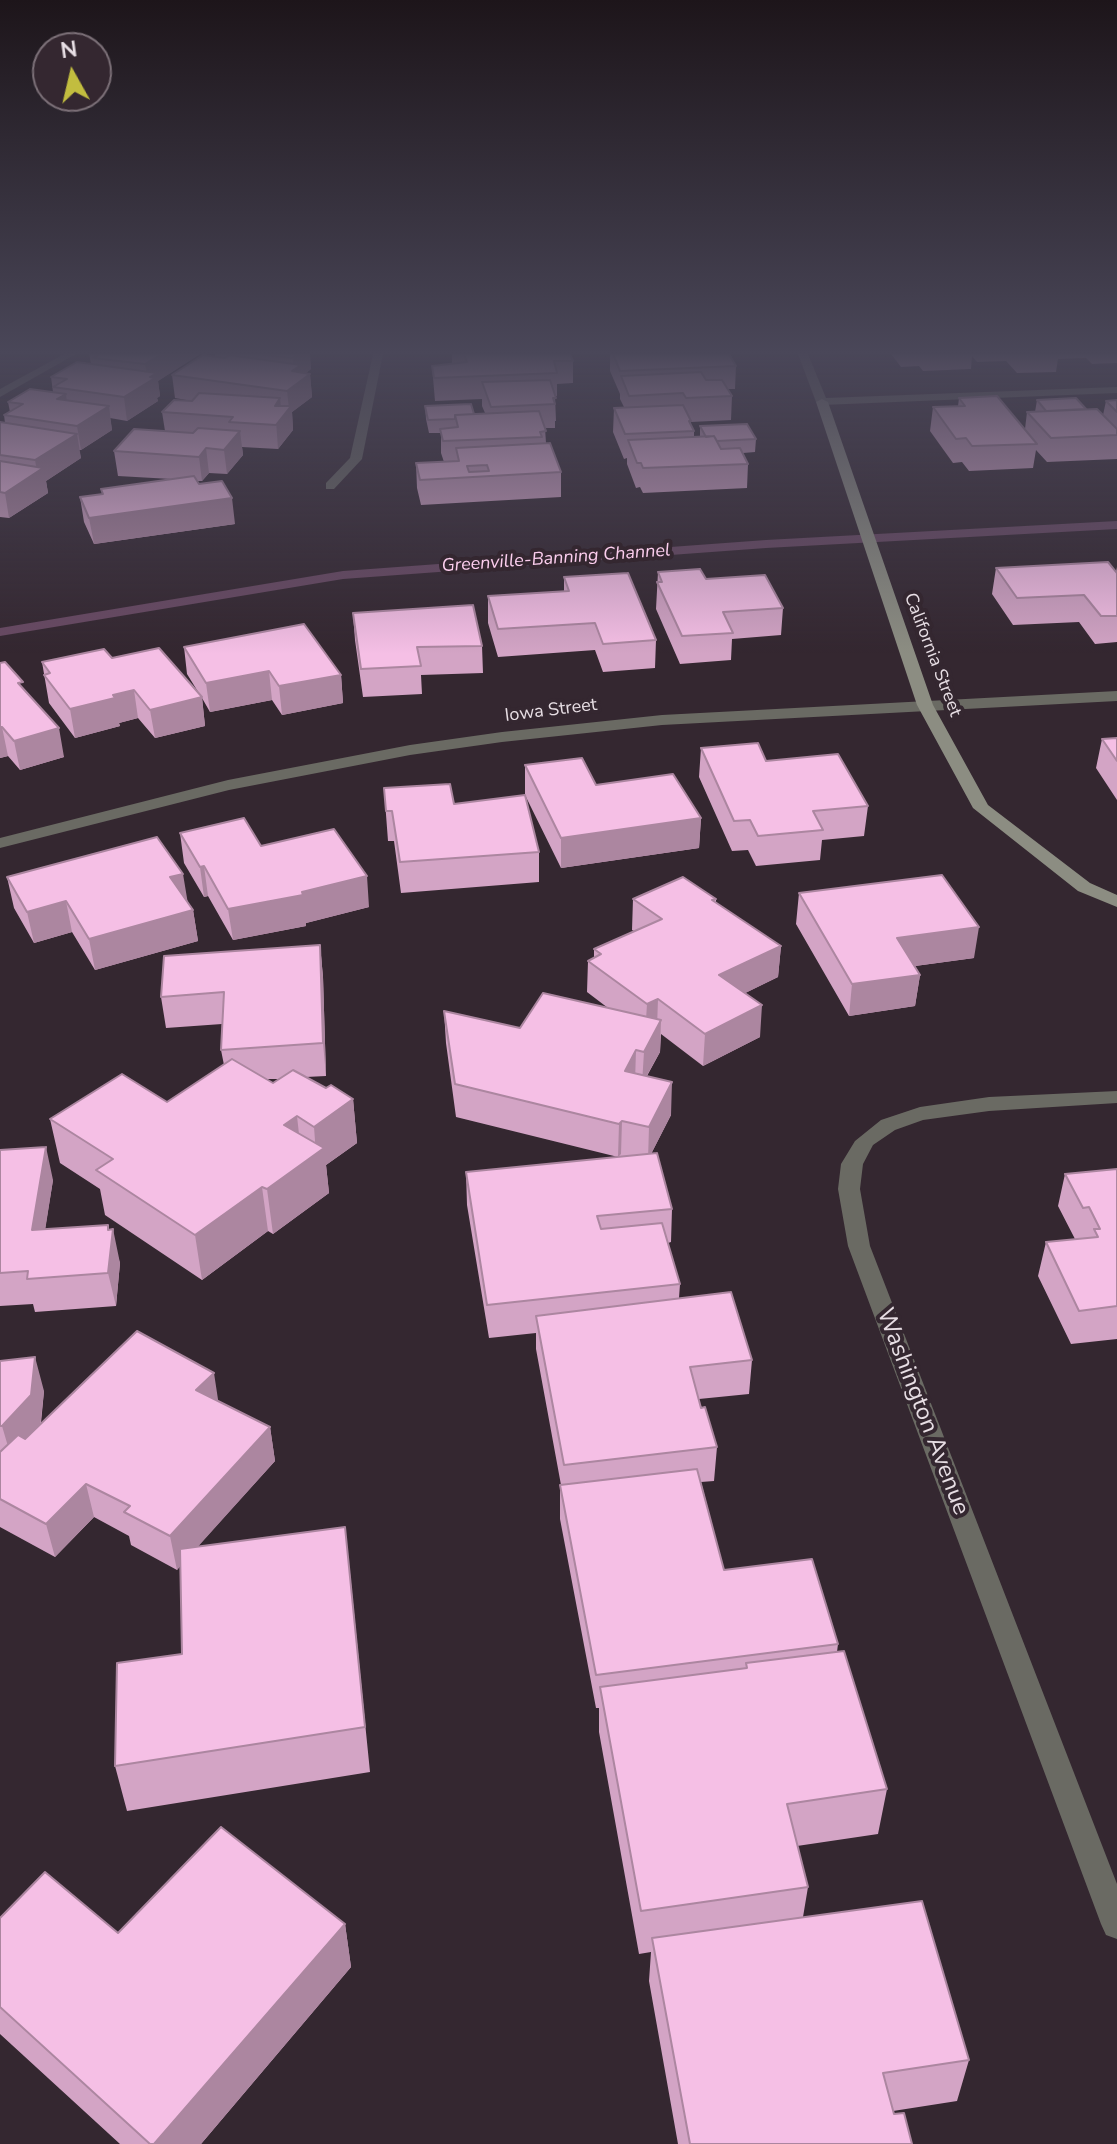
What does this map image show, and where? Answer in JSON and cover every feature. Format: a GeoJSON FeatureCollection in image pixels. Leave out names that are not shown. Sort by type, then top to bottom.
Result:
{"type":"FeatureCollection","features":[{"type":"Feature","properties":{"kind":"street"},"geometry":{"type":"LineString","coordinates":[[330,486],[356,459],[357,454]]}},
{"type":"Feature","properties":{"kind":"street","name":"California Street"},"geometry":{"type":"LineString","coordinates":[[840,454],[925,705],[981,808],[1084,887],[1117,902]]}},
{"type":"Feature","properties":{"kind":"street","name":"Iowa Street"},"geometry":{"type":"LineString","coordinates":[[0,843],[228,785],[410,750],[662,720],[1117,696]]}},
{"type":"Feature","properties":{"kind":"street","name":"Washington Avenue"},"geometry":{"type":"LineString","coordinates":[[1117,1097],[966,1106],[909,1117],[888,1125],[865,1141],[852,1164],[849,1189],[859,1246],[1117,1924]]}},
{"type":"Feature","properties":{"kind":"building"},"geometry":{"type":"Polygon","coordinates":[[[0,454],[45,454],[35,460],[0,454]]]}},
{"type":"Feature","properties":{"kind":"building"},"geometry":{"type":"Polygon","coordinates":[[[157,454],[201,454],[199,457],[157,454]]]}},
{"type":"Feature","properties":{"kind":"building"},"geometry":{"type":"Polygon","coordinates":[[[457,454],[554,454],[561,472],[420,480],[416,463],[459,461],[457,454]],[[487,465],[467,466],[469,472],[489,471],[487,465]]]}},
{"type":"Feature","properties":{"kind":"building"},"geometry":{"type":"Polygon","coordinates":[[[633,454],[743,454],[748,464],[643,468],[641,463],[637,463],[633,454]]]}},
{"type":"Feature","properties":{"kind":"building"},"geometry":{"type":"Polygon","coordinates":[[[0,461],[43,468],[5,493],[0,492],[0,461]]]}},
{"type":"Feature","properties":{"kind":"building"},"geometry":{"type":"Polygon","coordinates":[[[194,476],[199,484],[222,481],[232,498],[89,518],[80,497],[103,494],[101,489],[194,476]]]}},
{"type":"Feature","properties":{"kind":"building"},"geometry":{"type":"Polygon","coordinates":[[[1108,562],[1117,573],[1117,616],[1101,616],[1084,595],[1017,598],[996,568],[1108,562]]]}},
{"type":"Feature","properties":{"kind":"building"},"geometry":{"type":"Polygon","coordinates":[[[700,569],[706,579],[765,575],[783,608],[723,612],[733,633],[682,636],[657,582],[662,582],[658,572],[700,569]]]}},
{"type":"Feature","properties":{"kind":"building"},"geometry":{"type":"Polygon","coordinates":[[[628,573],[656,640],[603,644],[595,623],[498,629],[488,596],[569,591],[564,577],[628,573]]]}},
{"type":"Feature","properties":{"kind":"building"},"geometry":{"type":"Polygon","coordinates":[[[473,605],[482,646],[417,647],[421,666],[361,669],[353,613],[473,605]]]}},
{"type":"Feature","properties":{"kind":"building"},"geometry":{"type":"Polygon","coordinates":[[[304,624],[341,675],[279,686],[269,671],[206,683],[184,647],[304,624]]]}},
{"type":"Feature","properties":{"kind":"building"},"geometry":{"type":"Polygon","coordinates":[[[159,648],[202,697],[150,710],[134,690],[70,709],[44,675],[50,673],[42,662],[104,649],[112,658],[159,648]]]}},
{"type":"Feature","properties":{"kind":"building"},"geometry":{"type":"Polygon","coordinates":[[[5,662],[23,682],[18,683],[59,728],[14,741],[0,727],[0,663],[5,662]]]}},
{"type":"Feature","properties":{"kind":"building"},"geometry":{"type":"Polygon","coordinates":[[[1117,738],[1117,761],[1102,739],[1117,738]]]}},
{"type":"Feature","properties":{"kind":"building"},"geometry":{"type":"Polygon","coordinates":[[[758,743],[766,761],[838,754],[868,806],[813,811],[823,830],[758,836],[750,820],[734,821],[701,748],[758,743]]]}},
{"type":"Feature","properties":{"kind":"building"},"geometry":{"type":"Polygon","coordinates":[[[582,758],[596,785],[673,774],[701,818],[561,838],[525,765],[582,758]]]}},
{"type":"Feature","properties":{"kind":"building"},"geometry":{"type":"Polygon","coordinates":[[[450,784],[454,804],[525,795],[539,852],[400,862],[392,811],[386,811],[384,788],[450,784]]]}},
{"type":"Feature","properties":{"kind":"building"},"geometry":{"type":"Polygon","coordinates":[[[244,818],[261,846],[334,829],[367,876],[302,892],[303,895],[228,909],[204,866],[200,867],[180,833],[244,818]]]}},
{"type":"Feature","properties":{"kind":"building"},"geometry":{"type":"Polygon","coordinates":[[[157,837],[183,874],[170,877],[193,910],[89,939],[66,901],[27,912],[7,877],[157,837]]]}},
{"type":"Feature","properties":{"kind":"building"},"geometry":{"type":"Polygon","coordinates":[[[942,875],[979,927],[897,938],[920,975],[852,984],[799,893],[942,875]]]}},
{"type":"Feature","properties":{"kind":"building"},"geometry":{"type":"Polygon","coordinates":[[[683,877],[781,946],[719,975],[762,1005],[705,1034],[658,999],[647,1004],[588,961],[601,954],[594,949],[662,919],[633,899],[683,877]]]}},
{"type":"Feature","properties":{"kind":"building"},"geometry":{"type":"Polygon","coordinates":[[[320,945],[323,1043],[221,1050],[224,992],[161,997],[164,956],[320,945]]]}},
{"type":"Feature","properties":{"kind":"building"},"geometry":{"type":"Polygon","coordinates":[[[543,993],[661,1020],[644,1052],[636,1050],[625,1071],[672,1082],[649,1127],[622,1121],[619,1124],[455,1084],[444,1011],[520,1028],[543,993]]]}},
{"type":"Feature","properties":{"kind":"building"},"geometry":{"type":"Polygon","coordinates":[[[232,1059],[273,1083],[293,1070],[326,1088],[331,1085],[353,1099],[314,1127],[297,1116],[284,1125],[324,1148],[195,1235],[96,1170],[113,1159],[50,1119],[122,1074],[167,1102],[232,1059]]]}},
{"type":"Feature","properties":{"kind":"building"},"geometry":{"type":"Polygon","coordinates":[[[46,1147],[32,1230],[108,1225],[108,1230],[113,1229],[108,1273],[27,1279],[28,1271],[0,1273],[0,1150],[46,1147]]]}},
{"type":"Feature","properties":{"kind":"building"},"geometry":{"type":"Polygon","coordinates":[[[657,1153],[672,1209],[597,1216],[601,1229],[662,1223],[680,1284],[487,1305],[466,1172],[657,1153]]]}},
{"type":"Feature","properties":{"kind":"building"},"geometry":{"type":"Polygon","coordinates":[[[1117,1169],[1117,1306],[1079,1311],[1046,1242],[1098,1237],[1094,1229],[1100,1229],[1089,1207],[1083,1208],[1065,1174],[1117,1169]]]}},
{"type":"Feature","properties":{"kind":"building"},"geometry":{"type":"Polygon","coordinates":[[[731,1292],[752,1360],[690,1367],[701,1408],[705,1407],[717,1447],[564,1465],[536,1316],[731,1292]]]}},
{"type":"Feature","properties":{"kind":"building"},"geometry":{"type":"Polygon","coordinates":[[[137,1331],[214,1373],[196,1390],[270,1427],[170,1536],[124,1512],[130,1506],[86,1484],[46,1524],[0,1499],[0,1452],[18,1435],[25,1439],[137,1331]]]}},
{"type":"Feature","properties":{"kind":"building"},"geometry":{"type":"Polygon","coordinates":[[[35,1357],[31,1395],[0,1426],[0,1361],[35,1357]]]}},
{"type":"Feature","properties":{"kind":"building"},"geometry":{"type":"Polygon","coordinates":[[[697,1469],[724,1570],[812,1559],[838,1644],[596,1675],[560,1485],[697,1469]]]}},
{"type":"Feature","properties":{"kind":"building"},"geometry":{"type":"Polygon","coordinates":[[[345,1527],[365,1727],[115,1766],[117,1663],[182,1654],[180,1549],[345,1527]]]}},
{"type":"Feature","properties":{"kind":"building"},"geometry":{"type":"Polygon","coordinates":[[[844,1651],[887,1789],[787,1804],[808,1887],[641,1911],[600,1687],[747,1668],[746,1663],[844,1651]]]}},
{"type":"Feature","properties":{"kind":"building"},"geometry":{"type":"Polygon","coordinates":[[[221,1827],[345,1924],[154,2144],[150,2144],[0,2007],[0,1918],[45,1872],[118,1933],[221,1827]]]}},
{"type":"Feature","properties":{"kind":"building"},"geometry":{"type":"Polygon","coordinates":[[[922,1901],[969,2060],[883,2073],[894,2114],[904,2113],[912,2144],[690,2144],[652,1938],[922,1901]]]}},
{"type":"Feature","properties":{"kind":"waterway","name":"Greenville-Banning Channel"},"geometry":{"type":"LineString","coordinates":[[0,632],[343,575],[766,544],[1117,525]]}}]}
